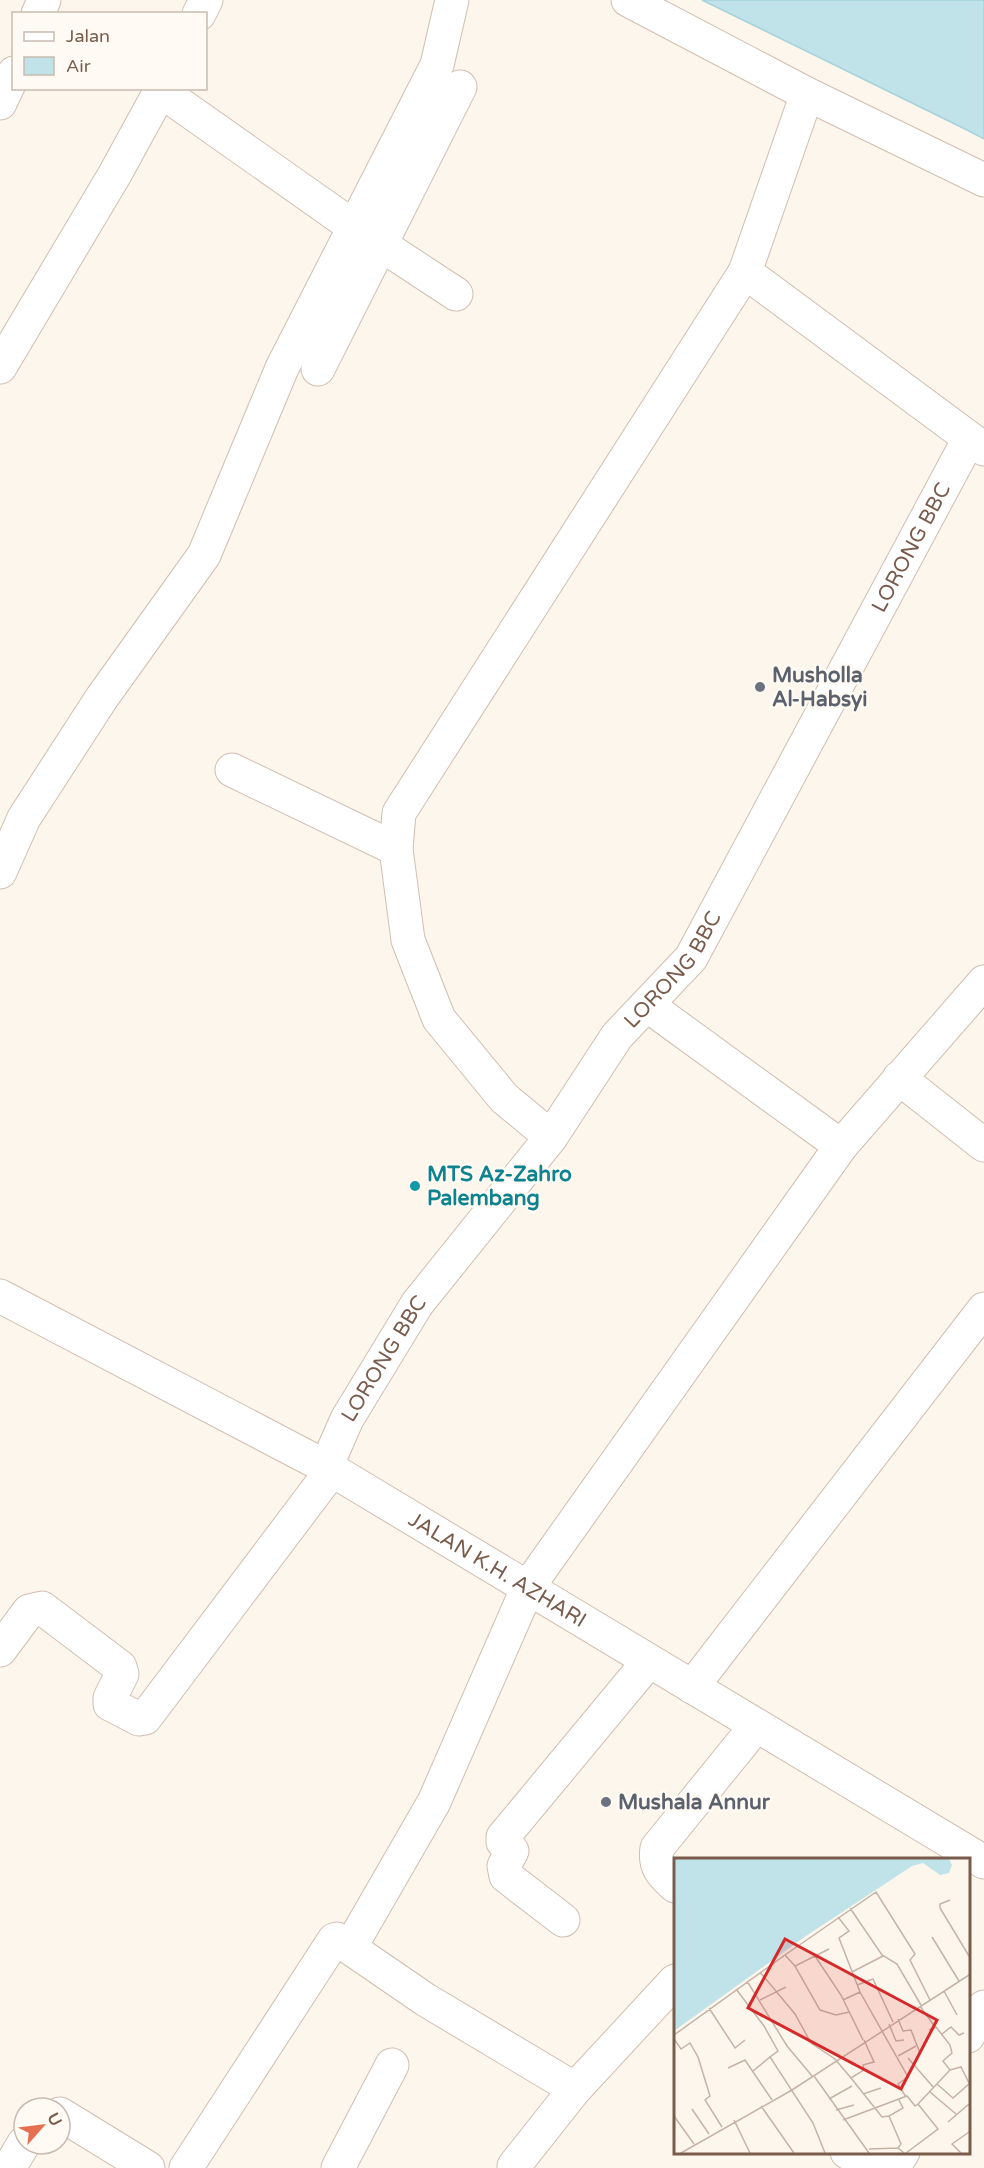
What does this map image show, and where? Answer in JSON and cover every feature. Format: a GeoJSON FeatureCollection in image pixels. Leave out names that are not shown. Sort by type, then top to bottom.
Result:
{"type":"FeatureCollection","features":[{"type":"Feature","properties":{"kind":"street"},"geometry":{"type":"LineString","coordinates":[[0,872],[24,818],[101,699],[204,555],[282,368],[437,65],[452,0]]}},
{"type":"Feature","properties":{"kind":"street"},"geometry":{"type":"LineString","coordinates":[[628,0],[807,94],[984,180]]}},
{"type":"Feature","properties":{"kind":"street"},"geometry":{"type":"LineString","coordinates":[[0,102],[12,77]]}},
{"type":"Feature","properties":{"kind":"street"},"geometry":{"type":"LineString","coordinates":[[318,369],[460,87]]}},
{"type":"Feature","properties":{"kind":"street"},"geometry":{"type":"LineString","coordinates":[[0,367],[115,174],[160,90]]}},
{"type":"Feature","properties":{"kind":"street"},"geometry":{"type":"LineString","coordinates":[[162,90],[354,227],[456,294]]}},
{"type":"Feature","properties":{"kind":"street"},"geometry":{"type":"LineString","coordinates":[[551,1137],[504,1098],[438,1019],[408,940],[396,849],[399,813],[746,272],[807,94]]}},
{"type":"Feature","properties":{"kind":"street"},"geometry":{"type":"LineString","coordinates":[[746,272],[977,444]]}},
{"type":"Feature","properties":{"kind":"street","name":"LORONG BBC"},"geometry":{"type":"LineString","coordinates":[[0,1650],[29,1611],[42,1608],[120,1667],[122,1674],[110,1698],[110,1704],[139,1719],[144,1718],[329,1469],[347,1419],[417,1304],[551,1137],[617,1036],[692,958],[977,444]]}},
{"type":"Feature","properties":{"kind":"street"},"geometry":{"type":"LineString","coordinates":[[232,770],[396,849]]}},
{"type":"Feature","properties":{"kind":"street"},"geometry":{"type":"LineString","coordinates":[[351,1946],[435,1802],[530,1588],[841,1146],[984,982]]}},
{"type":"Feature","properties":{"kind":"street"},"geometry":{"type":"LineString","coordinates":[[647,1005],[841,1146]]}},
{"type":"Feature","properties":{"kind":"street"},"geometry":{"type":"LineString","coordinates":[[900,1078],[984,1145]]}},
{"type":"Feature","properties":{"kind":"street","name":"JALAN K.H. AZHARI"},"geometry":{"type":"LineString","coordinates":[[0,1296],[329,1469],[984,1862]]}},
{"type":"Feature","properties":{"kind":"street"},"geometry":{"type":"LineString","coordinates":[[692,1687],[984,1309]]}},
{"type":"Feature","properties":{"kind":"street"},"geometry":{"type":"LineString","coordinates":[[563,1920],[506,1876],[504,1866],[512,1851],[503,1842],[503,1837],[649,1661]]}},
{"type":"Feature","properties":{"kind":"street"},"geometry":{"type":"LineString","coordinates":[[674,1885],[659,1871],[655,1860],[657,1848],[756,1726]]}},
{"type":"Feature","properties":{"kind":"street"},"geometry":{"type":"LineString","coordinates":[[186,2168],[334,1940],[351,1946],[426,2000],[575,2089]]}},
{"type":"Feature","properties":{"kind":"street"},"geometry":{"type":"LineString","coordinates":[[514,2166],[575,2089],[674,1982]]}},
{"type":"Feature","properties":{"kind":"street"},"geometry":{"type":"LineString","coordinates":[[969,2034],[984,2007]]}},
{"type":"Feature","properties":{"kind":"street"},"geometry":{"type":"LineString","coordinates":[[338,2168],[392,2065]]}},
{"type":"Feature","properties":{"kind":"street"},"geometry":{"type":"LineString","coordinates":[[72,2121],[148,2168]]}},
{"type":"Feature","properties":{"kind":"street"},"geometry":{"type":"LineString","coordinates":[[850,2153],[873,2168]]}},
{"type":"Feature","properties":{"kind":"street"},"geometry":{"type":"LineString","coordinates":[[893,2168],[902,2153]]}},
{"type":"Feature","properties":{"kind":"water"},"geometry":{"type":"Polygon","coordinates":[[[702,0],[984,0],[984,139],[967,130],[702,0]]]}},
{"type":"Feature","properties":{"kind":"place","name":"Musholla Al-Habsyi"},"geometry":{"type":"Point","coordinates":[760,687]}},
{"type":"Feature","properties":{"kind":"place","name":"MTS Az-Zahro Palembang"},"geometry":{"type":"Point","coordinates":[415,1186]}},
{"type":"Feature","properties":{"kind":"place","name":"Mushala Annur"},"geometry":{"type":"Point","coordinates":[606,1802]}}]}
